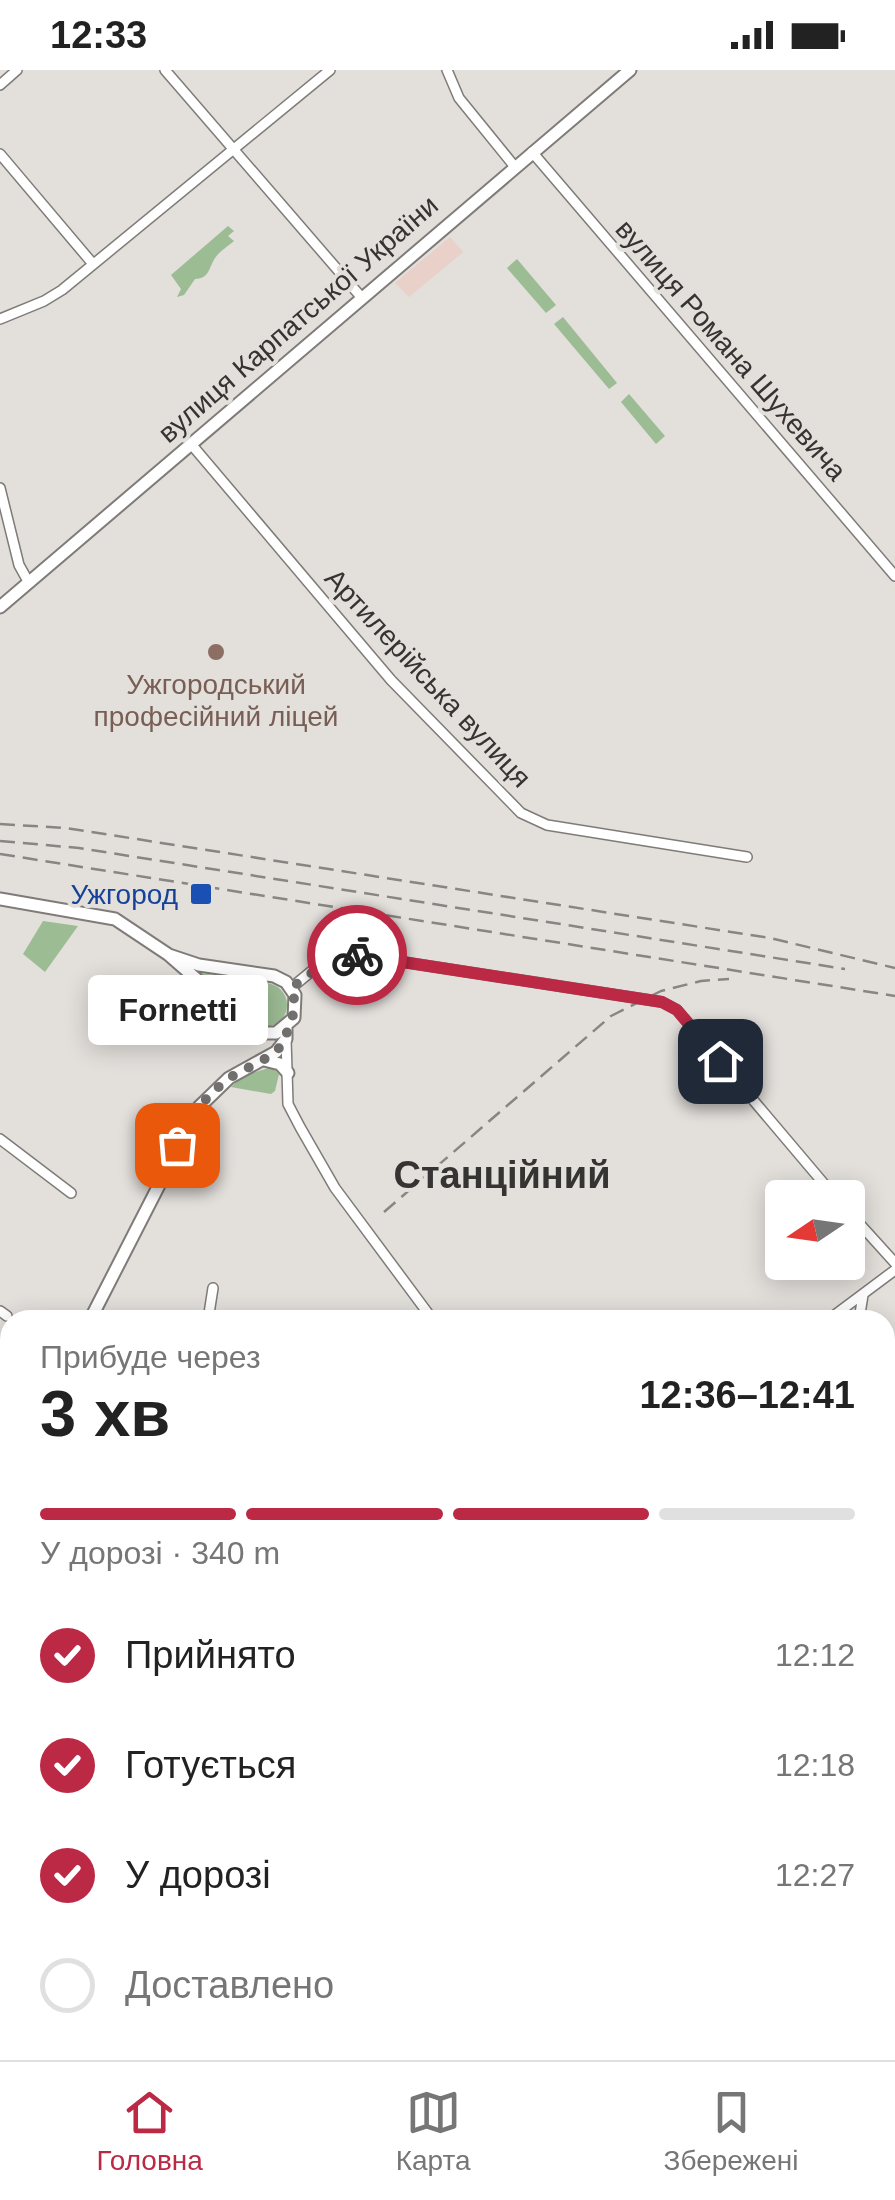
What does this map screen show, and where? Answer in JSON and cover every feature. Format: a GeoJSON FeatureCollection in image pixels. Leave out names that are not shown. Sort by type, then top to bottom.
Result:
{"type":"FeatureCollection","features":[{"type":"Feature","properties":{"kind":"main road","name":"вулиця Карпатської України"},"geometry":{"type":"LineString","coordinates":[[0,608],[630,70]]}},
{"type":"Feature","properties":{"kind":"main road"},"geometry":{"type":"LineString","coordinates":[[0,900],[115,919],[169,954],[258,1033],[265,1050],[258,1062]]}},
{"type":"Feature","properties":{"kind":"main road"},"geometry":{"type":"LineString","coordinates":[[95,1310],[199,1106],[217,1087],[276,1052],[296,1006],[291,988],[281,978],[199,964],[169,954]]}},
{"type":"Feature","properties":{"kind":"main road"},"geometry":{"type":"LineString","coordinates":[[242,1021],[237,1006],[241,990],[260,976]]}},
{"type":"Feature","properties":{"kind":"main road"},"geometry":{"type":"LineString","coordinates":[[258,1033],[286,1033]]}},
{"type":"Feature","properties":{"kind":"main road"},"geometry":{"type":"LineString","coordinates":[[258,1062],[280,1064],[288,1074]]}},
{"type":"Feature","properties":{"kind":"street"},"geometry":{"type":"LineString","coordinates":[[0,85],[18,70]]}},
{"type":"Feature","properties":{"kind":"street"},"geometry":{"type":"LineString","coordinates":[[165,70],[362,298]]}},
{"type":"Feature","properties":{"kind":"street"},"geometry":{"type":"LineString","coordinates":[[0,319],[44,302],[330,70]]}},
{"type":"Feature","properties":{"kind":"street"},"geometry":{"type":"LineString","coordinates":[[447,70],[458,98],[515,167]]}},
{"type":"Feature","properties":{"kind":"street","name":"вулиця Романа Шухевича"},"geometry":{"type":"LineString","coordinates":[[532,152],[895,576]]}},
{"type":"Feature","properties":{"kind":"street"},"geometry":{"type":"LineString","coordinates":[[0,154],[93,264]]}},
{"type":"Feature","properties":{"kind":"street","name":"Артилерійська вулиця"},"geometry":{"type":"LineString","coordinates":[[191,444],[391,680],[521,812],[547,825],[747,857]]}},
{"type":"Feature","properties":{"kind":"street"},"geometry":{"type":"LineString","coordinates":[[0,488],[18,565],[29,583]]}},
{"type":"Feature","properties":{"kind":"street"},"geometry":{"type":"LineString","coordinates":[[291,988],[312,970],[345,953],[662,1002],[677,1010],[821,1180]]}},
{"type":"Feature","properties":{"kind":"street"},"geometry":{"type":"LineString","coordinates":[[286,1033],[288,1104],[335,1188],[426,1310]]}},
{"type":"Feature","properties":{"kind":"street"},"geometry":{"type":"LineString","coordinates":[[0,1140],[71,1193]]}},
{"type":"Feature","properties":{"kind":"street"},"geometry":{"type":"LineString","coordinates":[[842,1310],[895,1267],[865,1232]]}},
{"type":"Feature","properties":{"kind":"street"},"geometry":{"type":"LineString","coordinates":[[210,1310],[213,1288]]}},
{"type":"Feature","properties":{"kind":"street"},"geometry":{"type":"LineString","coordinates":[[860,1310],[862,1295]]}},
{"type":"Feature","properties":{"kind":"shaded area"},"geometry":{"type":"Polygon","coordinates":[[[450,237],[463,252],[409,297],[395,283],[450,237]]]}},
{"type":"Feature","properties":{"kind":"green space"},"geometry":{"type":"Polygon","coordinates":[[[228,226],[234,231],[228,236],[234,241],[217,256],[206,275],[195,279],[184,295],[177,297],[181,289],[171,275],[228,226]]]}},
{"type":"Feature","properties":{"kind":"green space"},"geometry":{"type":"Polygon","coordinates":[[[517,259],[556,305],[546,313],[507,268],[517,259]]]}},
{"type":"Feature","properties":{"kind":"green space"},"geometry":{"type":"Polygon","coordinates":[[[563,317],[617,383],[609,389],[554,324],[563,317]]]}},
{"type":"Feature","properties":{"kind":"green space"},"geometry":{"type":"Polygon","coordinates":[[[629,394],[665,436],[656,444],[621,402],[629,394]]]}},
{"type":"Feature","properties":{"kind":"green space"},"geometry":{"type":"Polygon","coordinates":[[[43,921],[78,926],[45,972],[23,954],[43,921]]]}},
{"type":"Feature","properties":{"kind":"green space"},"geometry":{"type":"Polygon","coordinates":[[[198,974],[242,979],[231,1002],[198,974]]]}},
{"type":"Feature","properties":{"kind":"green space"},"geometry":{"type":"Polygon","coordinates":[[[265,983],[281,989],[287,1005],[281,1021],[265,1027],[249,1021],[243,1005],[249,989],[265,983]]]}},
{"type":"Feature","properties":{"kind":"green space"},"geometry":{"type":"Polygon","coordinates":[[[272,1067],[279,1074],[271,1094],[231,1087],[243,1076],[272,1067]]]}},
{"type":"Feature","properties":{"kind":"railway"},"geometry":{"type":"LineString","coordinates":[[0,824],[66,828],[770,938],[895,968]]}},
{"type":"Feature","properties":{"kind":"railway"},"geometry":{"type":"LineString","coordinates":[[0,841],[79,848],[845,969]]}},
{"type":"Feature","properties":{"kind":"railway"},"geometry":{"type":"LineString","coordinates":[[0,854],[895,996]]}},
{"type":"Feature","properties":{"kind":"railway"},"geometry":{"type":"LineString","coordinates":[[384,1212],[611,1016],[661,991],[729,979]]}},
{"type":"Feature","properties":{"kind":"way so far"},"geometry":{"type":"LineString","coordinates":[[177,1145],[208,1096],[283,1044],[296,1006],[291,988],[335,956],[357,955]]}},
{"type":"Feature","properties":{"kind":"place","name":"Ужгородський професійний ліцей"},"geometry":{"type":"Point","coordinates":[216,652]}},
{"type":"Feature","properties":{"kind":"place","name":"Ужгород"},"geometry":{"type":"Point","coordinates":[201,894]}},
{"type":"Feature","properties":{"kind":"place","name":"Fornetti"},"geometry":{"type":"Point","coordinates":[177,1145]}},
{"type":"Feature","properties":{"kind":"district","name":"Станційний"},"geometry":{"type":"Point","coordinates":[502,1175]}},
{"type":"Feature","properties":{"kind":"route"},"geometry":{"type":"LineString","coordinates":[[357,955],[670,1004],[720,1061]]}}]}
